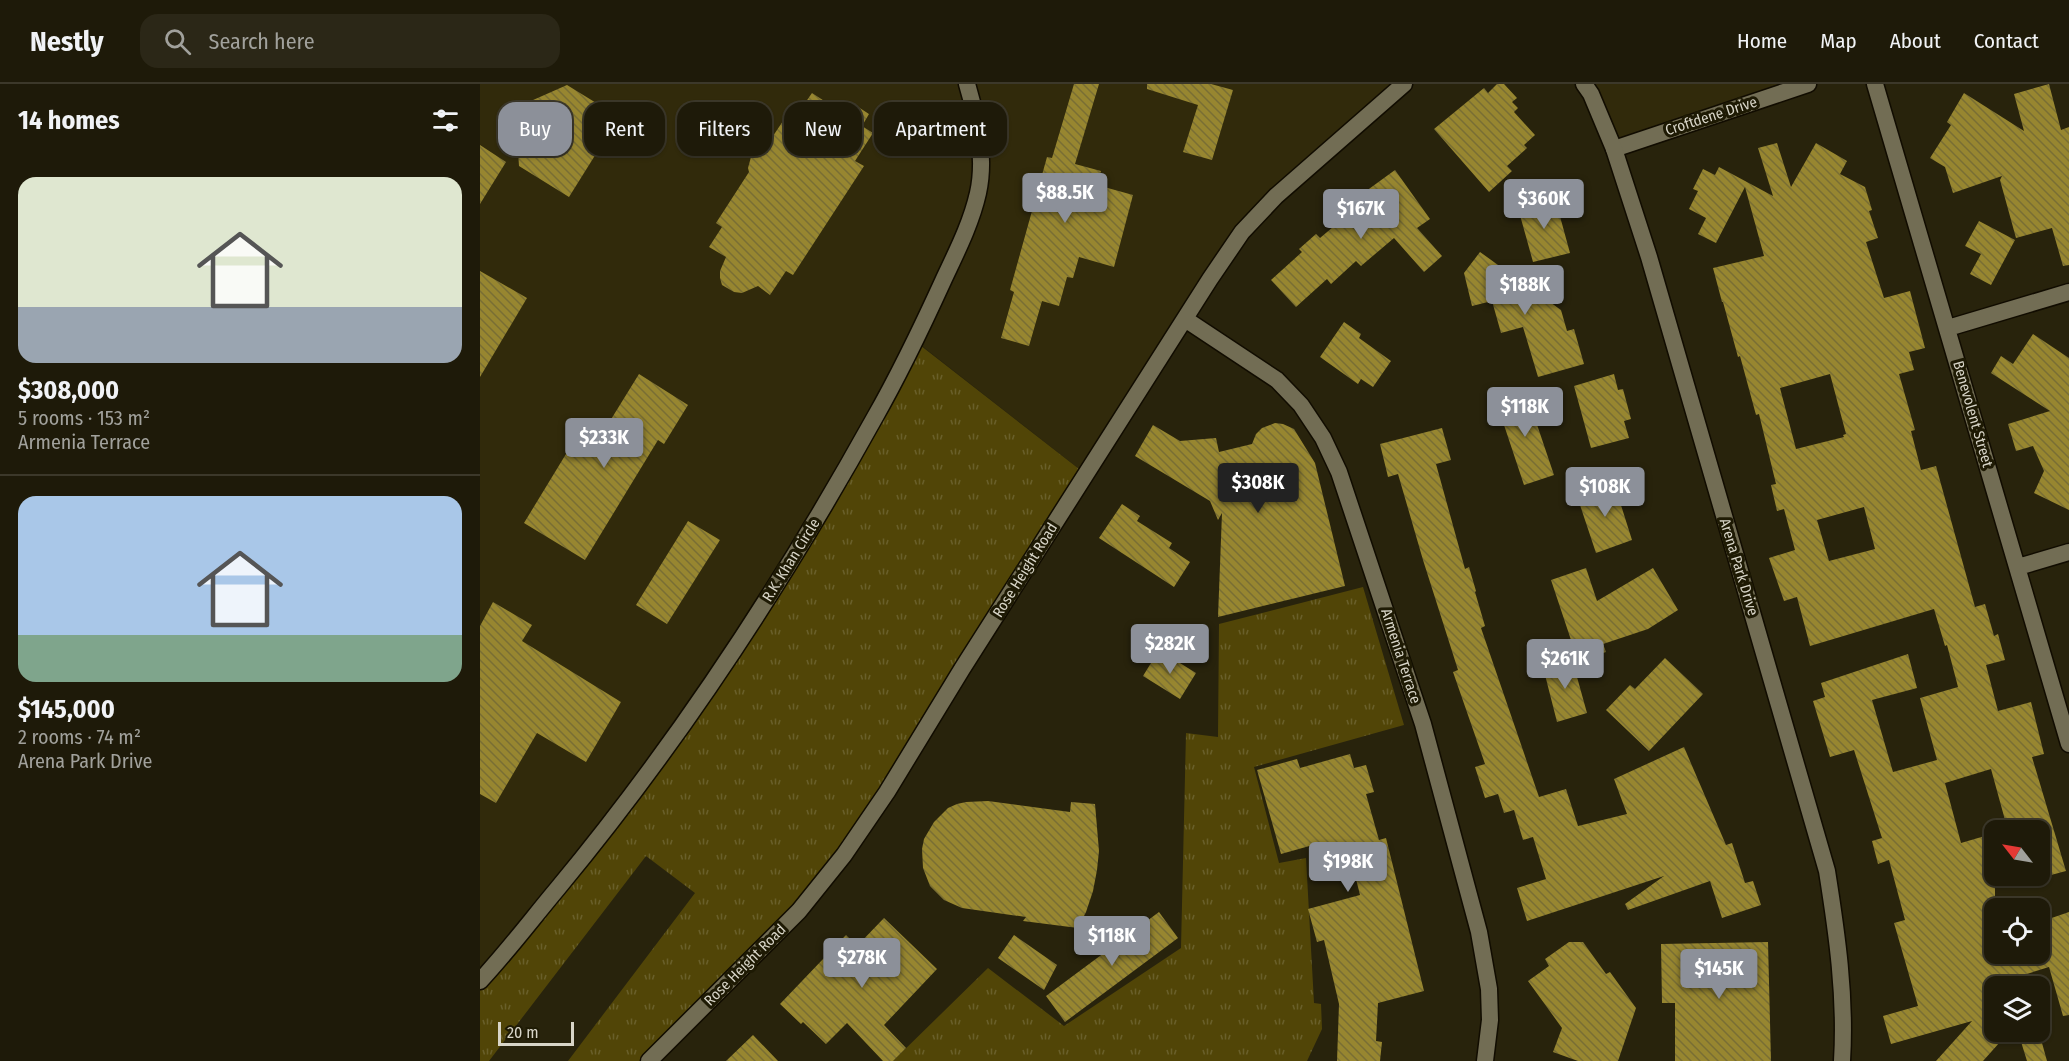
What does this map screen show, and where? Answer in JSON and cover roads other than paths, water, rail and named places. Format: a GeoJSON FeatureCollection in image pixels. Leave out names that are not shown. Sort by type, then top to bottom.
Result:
{"type":"FeatureCollection","features":[{"type":"Feature","properties":{"kind":"street","name":"R.K. Khan Circle"},"geometry":{"type":"LineString","coordinates":[[480,981],[642,782],[702,697],[809,533],[901,370],[964,236],[978,192],[980,155],[976,115],[967,84]]}},
{"type":"Feature","properties":{"kind":"street","name":"Rose Height Road"},"geometry":{"type":"LineString","coordinates":[[649,1061],[799,911],[844,855],[887,792],[962,669],[1242,232],[1276,196],[1404,84]]}},
{"type":"Feature","properties":{"kind":"street","name":"Arena Park Drive"},"geometry":{"type":"LineString","coordinates":[[1584,84],[1591,94],[1614,149],[1649,257],[1827,871],[1839,945],[1843,994],[1842,1061]]}},
{"type":"Feature","properties":{"kind":"street","name":"Croftdene Drive"},"geometry":{"type":"LineString","coordinates":[[1614,149],[1808,84]]}},
{"type":"Feature","properties":{"kind":"street","name":"Benevolent Street"},"geometry":{"type":"LineString","coordinates":[[1875,84],[2069,744]]}},
{"type":"Feature","properties":{"kind":"street"},"geometry":{"type":"LineString","coordinates":[[1948,328],[2069,292]]}},
{"type":"Feature","properties":{"kind":"street","name":"Armenia Terrace"},"geometry":{"type":"LineString","coordinates":[[1185,319],[1277,380],[1301,405],[1323,438],[1339,471],[1423,724],[1479,932],[1489,989],[1490,1020],[1485,1061]]}},
{"type":"Feature","properties":{"kind":"street"},"geometry":{"type":"LineString","coordinates":[[2018,567],[2069,552]]}}]}
